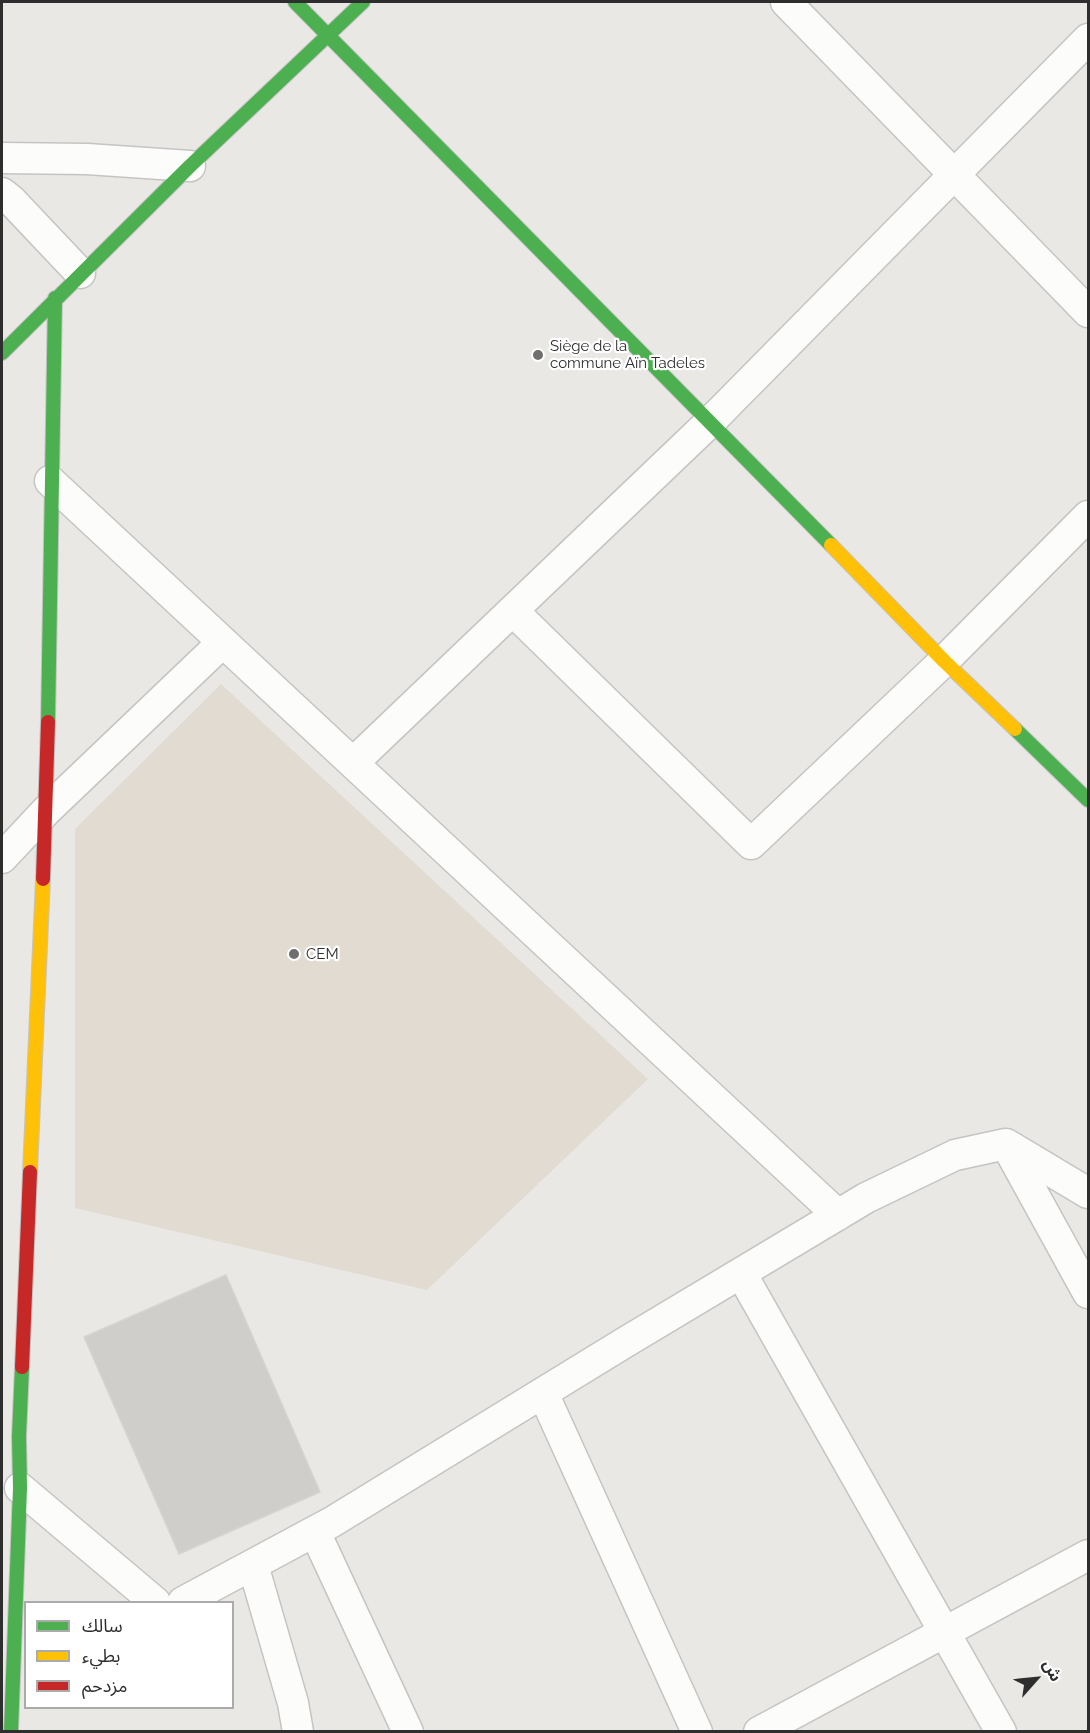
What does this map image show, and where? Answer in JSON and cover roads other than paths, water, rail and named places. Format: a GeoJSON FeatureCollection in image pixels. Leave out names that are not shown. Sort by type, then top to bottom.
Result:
{"type":"FeatureCollection","features":[{"type":"Feature","properties":{"kind":"main road"},"geometry":{"type":"LineString","coordinates":[[295,2],[711,421],[944,661],[1089,800]]}},
{"type":"Feature","properties":{"kind":"main road"},"geometry":{"type":"LineString","coordinates":[[2,353],[190,166],[363,2]]}},
{"type":"Feature","properties":{"kind":"main road"},"geometry":{"type":"LineString","coordinates":[[11,1731],[20,1488],[10,1437],[46,811],[55,298]]}},
{"type":"Feature","properties":{"kind":"street"},"geometry":{"type":"LineString","coordinates":[[786,2],[1089,312]]}},
{"type":"Feature","properties":{"kind":"street"},"geometry":{"type":"LineString","coordinates":[[353,763],[711,421],[1089,39]]}},
{"type":"Feature","properties":{"kind":"street"},"geometry":{"type":"LineString","coordinates":[[2,158],[87,159],[190,166]]}},
{"type":"Feature","properties":{"kind":"street"},"geometry":{"type":"LineString","coordinates":[[2,193],[80,273]]}},
{"type":"Feature","properties":{"kind":"street"},"geometry":{"type":"LineString","coordinates":[[50,481],[838,1215]]}},
{"type":"Feature","properties":{"kind":"street"},"geometry":{"type":"LineString","coordinates":[[513,611],[751,844],[944,661],[1089,516]]}},
{"type":"Feature","properties":{"kind":"street"},"geometry":{"type":"LineString","coordinates":[[2,857],[46,811],[223,642]]}},
{"type":"Feature","properties":{"kind":"street"},"geometry":{"type":"LineString","coordinates":[[1006,1144],[1089,1293]]}},
{"type":"Feature","properties":{"kind":"street"},"geometry":{"type":"LineString","coordinates":[[185,1601],[315,1532],[866,1198],[955,1155],[1006,1144],[1089,1193]]}},
{"type":"Feature","properties":{"kind":"street"},"geometry":{"type":"LineString","coordinates":[[741,1273],[1001,1731]]}},
{"type":"Feature","properties":{"kind":"street"},"geometry":{"type":"LineString","coordinates":[[543,1393],[697,1731]]}},
{"type":"Feature","properties":{"kind":"street"},"geometry":{"type":"LineString","coordinates":[[20,1488],[154,1601]]}},
{"type":"Feature","properties":{"kind":"street"},"geometry":{"type":"LineString","coordinates":[[315,1532],[408,1731]]}},
{"type":"Feature","properties":{"kind":"street"},"geometry":{"type":"LineString","coordinates":[[759,1731],[1089,1555]]}},
{"type":"Feature","properties":{"kind":"street"},"geometry":{"type":"LineString","coordinates":[[253,1565],[293,1703],[298,1731]]}},
{"type":"Feature","properties":{"kind":"place","name":"Siège de la commune Aïn Tadeles"},"geometry":{"type":"Point","coordinates":[538,355]}},
{"type":"Feature","properties":{"kind":"place","name":"CEM"},"geometry":{"type":"Point","coordinates":[294,954]}}]}
